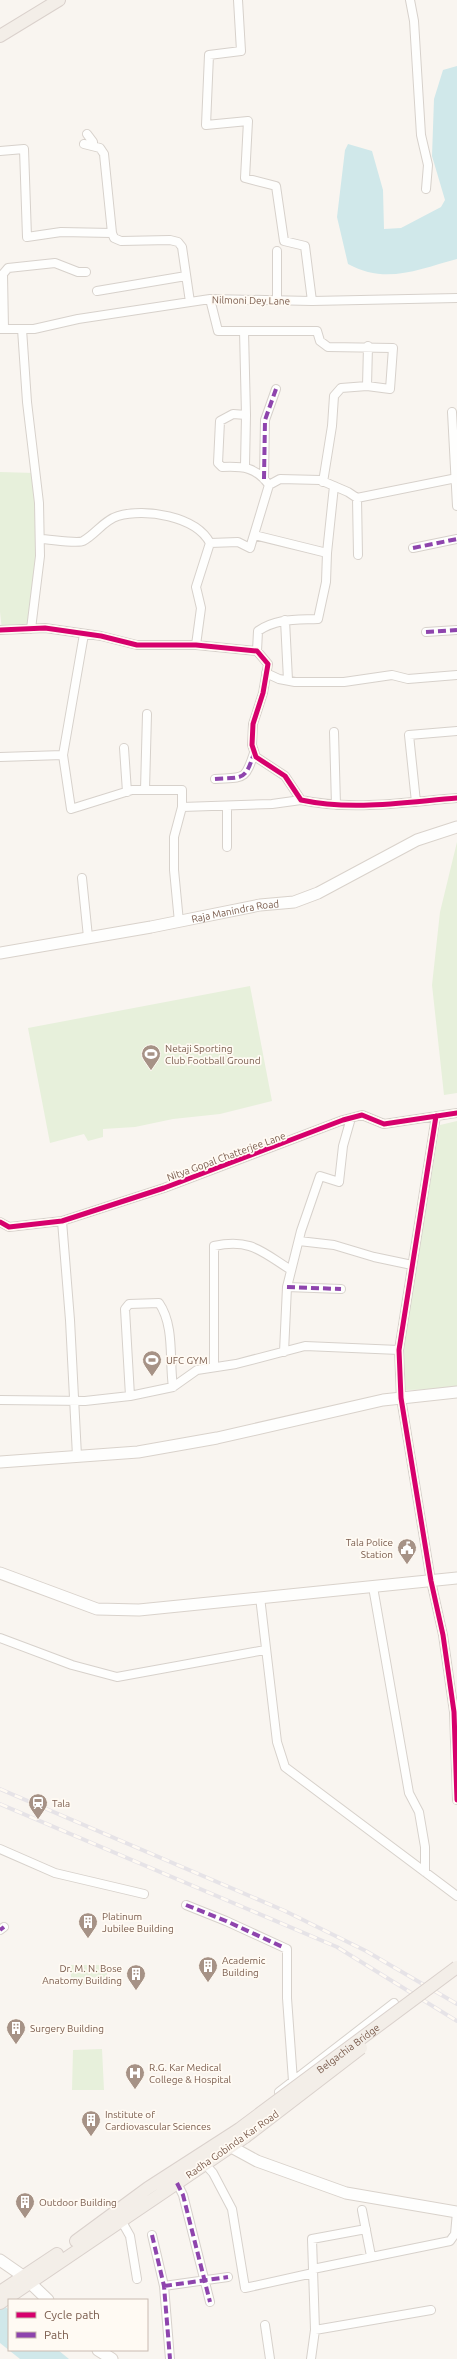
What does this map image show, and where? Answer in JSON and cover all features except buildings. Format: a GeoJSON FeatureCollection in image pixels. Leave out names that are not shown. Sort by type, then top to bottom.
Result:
{"type":"FeatureCollection","features":[{"type":"Feature","properties":{"kind":"main road"},"geometry":{"type":"LineString","coordinates":[[0,36],[60,0]]}},
{"type":"Feature","properties":{"kind":"main road","name":"Belgachia Bridge"},"geometry":{"type":"LineString","coordinates":[[242,2133],[457,1968]]}},
{"type":"Feature","properties":{"kind":"main road","name":"Radha Gobinda Kar Road"},"geometry":{"type":"LineString","coordinates":[[0,2303],[22,2283],[59,2254],[221,2141],[242,2133],[457,1977]]}},
{"type":"Feature","properties":{"kind":"main road","name":"Radha Gobinda Kar Road"},"geometry":{"type":"LineString","coordinates":[[0,2292],[22,2283],[121,2220],[149,2190],[176,2183],[231,2148],[242,2133]]}},
{"type":"Feature","properties":{"kind":"street"},"geometry":{"type":"LineString","coordinates":[[238,0],[241,50],[209,54],[206,125],[248,121],[245,178],[276,186],[284,241],[305,246],[312,301]]}},
{"type":"Feature","properties":{"kind":"street"},"geometry":{"type":"LineString","coordinates":[[410,0],[414,21],[421,135],[428,165],[426,189]]}},
{"type":"Feature","properties":{"kind":"street"},"geometry":{"type":"LineString","coordinates":[[87,134],[93,142],[93,146]]}},
{"type":"Feature","properties":{"kind":"street"},"geometry":{"type":"LineString","coordinates":[[84,144],[100,148],[104,154],[112,233],[114,238],[121,241],[170,240],[178,242],[182,247],[190,302]]}},
{"type":"Feature","properties":{"kind":"street"},"geometry":{"type":"LineString","coordinates":[[0,151],[24,149],[27,237],[61,232],[112,233]]}},
{"type":"Feature","properties":{"kind":"street"},"geometry":{"type":"LineString","coordinates":[[277,251],[277,301]]}},
{"type":"Feature","properties":{"kind":"street"},"geometry":{"type":"LineString","coordinates":[[2,329],[3,274],[8,268],[55,263],[78,272],[86,272]]}},
{"type":"Feature","properties":{"kind":"street"},"geometry":{"type":"LineString","coordinates":[[97,291],[186,276]]}},
{"type":"Feature","properties":{"kind":"street","name":"Nilmoni Dey Lane"},"geometry":{"type":"LineString","coordinates":[[2,329],[34,329],[83,318],[210,299],[312,301],[457,298]]}},
{"type":"Feature","properties":{"kind":"street"},"geometry":{"type":"LineString","coordinates":[[210,299],[218,331],[317,331],[320,341],[328,347],[368,346],[393,348],[390,389],[366,386],[341,388],[334,396],[332,426],[323,482]]}},
{"type":"Feature","properties":{"kind":"street"},"geometry":{"type":"LineString","coordinates":[[22,329],[26,402],[39,503],[40,556],[31,630]]}},
{"type":"Feature","properties":{"kind":"street"},"geometry":{"type":"LineString","coordinates":[[244,331],[246,415],[245,466]]}},
{"type":"Feature","properties":{"kind":"street"},"geometry":{"type":"LineString","coordinates":[[366,386],[368,346]]}},
{"type":"Feature","properties":{"kind":"street"},"geometry":{"type":"LineString","coordinates":[[210,543],[238,542],[250,548],[267,482],[265,420],[276,389]]}},
{"type":"Feature","properties":{"kind":"street"},"geometry":{"type":"LineString","coordinates":[[452,412],[457,506]]}},
{"type":"Feature","properties":{"kind":"street"},"geometry":{"type":"LineString","coordinates":[[246,415],[233,414],[220,421],[218,463],[222,467],[245,466],[256,470],[267,482]]}},
{"type":"Feature","properties":{"kind":"street"},"geometry":{"type":"LineString","coordinates":[[267,482],[280,479],[320,480],[357,498],[456,478]]}},
{"type":"Feature","properties":{"kind":"street"},"geometry":{"type":"LineString","coordinates":[[301,800],[285,776],[256,757],[254,753],[252,745],[253,724],[263,693],[268,664],[257,651],[258,631],[268,624],[285,620],[318,619],[326,582],[327,554],[334,486]]}},
{"type":"Feature","properties":{"kind":"street"},"geometry":{"type":"LineString","coordinates":[[357,498],[358,555]]}},
{"type":"Feature","properties":{"kind":"street"},"geometry":{"type":"LineString","coordinates":[[40,539],[82,541],[118,516],[143,513],[163,513],[190,524],[207,536],[210,543],[196,587],[201,608],[196,645]]}},
{"type":"Feature","properties":{"kind":"street"},"geometry":{"type":"LineString","coordinates":[[254,535],[327,554]]}},
{"type":"Feature","properties":{"kind":"street"},"geometry":{"type":"LineString","coordinates":[[413,548],[457,539]]}},
{"type":"Feature","properties":{"kind":"street"},"geometry":{"type":"LineString","coordinates":[[285,620],[288,680]]}},
{"type":"Feature","properties":{"kind":"street"},"geometry":{"type":"LineString","coordinates":[[0,630],[31,630],[45,628],[137,645],[196,645],[257,651]]}},
{"type":"Feature","properties":{"kind":"street"},"geometry":{"type":"LineString","coordinates":[[426,632],[457,630]]}},
{"type":"Feature","properties":{"kind":"street"},"geometry":{"type":"LineString","coordinates":[[84,634],[63,755],[71,809],[127,792],[145,790],[182,790],[182,808],[174,837],[174,870],[179,922]]}},
{"type":"Feature","properties":{"kind":"street"},"geometry":{"type":"LineString","coordinates":[[266,673],[279,679],[344,682],[392,675],[408,678],[457,675]]}},
{"type":"Feature","properties":{"kind":"street"},"geometry":{"type":"LineString","coordinates":[[145,790],[147,714]]}},
{"type":"Feature","properties":{"kind":"street"},"geometry":{"type":"LineString","coordinates":[[416,802],[409,735],[457,731]]}},
{"type":"Feature","properties":{"kind":"street"},"geometry":{"type":"LineString","coordinates":[[334,732],[336,805]]}},
{"type":"Feature","properties":{"kind":"street"},"geometry":{"type":"LineString","coordinates":[[124,748],[127,792]]}},
{"type":"Feature","properties":{"kind":"street"},"geometry":{"type":"LineString","coordinates":[[216,779],[243,776],[248,772],[254,753]]}},
{"type":"Feature","properties":{"kind":"street"},"geometry":{"type":"LineString","coordinates":[[0,757],[63,755]]}},
{"type":"Feature","properties":{"kind":"street"},"geometry":{"type":"LineString","coordinates":[[182,808],[272,804],[301,800],[336,805],[416,802],[457,798]]}},
{"type":"Feature","properties":{"kind":"street"},"geometry":{"type":"LineString","coordinates":[[227,806],[227,847]]}},
{"type":"Feature","properties":{"kind":"street","name":"Raja Manindra Road"},"geometry":{"type":"LineString","coordinates":[[0,952],[179,922],[260,905],[294,902],[318,893],[417,840],[457,827]]}},
{"type":"Feature","properties":{"kind":"street"},"geometry":{"type":"LineString","coordinates":[[82,878],[88,937]]}},
{"type":"Feature","properties":{"kind":"street","name":"Nitya Gopal Chatterjee Lane"},"geometry":{"type":"LineString","coordinates":[[0,1222],[9,1227],[62,1221],[164,1188],[362,1115],[384,1124],[405,1123],[436,1116],[457,1114]]}},
{"type":"Feature","properties":{"kind":"street"},"geometry":{"type":"LineString","coordinates":[[436,1116],[399,1350],[401,1398],[431,1581],[443,1635],[454,1712],[457,1800]]}},
{"type":"Feature","properties":{"kind":"street"},"geometry":{"type":"LineString","coordinates":[[284,1352],[287,1287],[299,1241],[320,1176],[339,1182],[343,1146],[351,1118]]}},
{"type":"Feature","properties":{"kind":"street"},"geometry":{"type":"LineString","coordinates":[[62,1221],[77,1456]]}},
{"type":"Feature","properties":{"kind":"street"},"geometry":{"type":"LineString","coordinates":[[299,1241],[334,1245],[374,1257],[412,1265]]}},
{"type":"Feature","properties":{"kind":"street"},"geometry":{"type":"LineString","coordinates":[[214,1366],[214,1246],[241,1243],[251,1245],[291,1270]]}},
{"type":"Feature","properties":{"kind":"street"},"geometry":{"type":"LineString","coordinates":[[287,1287],[341,1289]]}},
{"type":"Feature","properties":{"kind":"street"},"geometry":{"type":"LineString","coordinates":[[130,1396],[125,1309],[129,1304],[159,1303],[163,1308],[169,1332],[173,1387]]}},
{"type":"Feature","properties":{"kind":"street"},"geometry":{"type":"LineString","coordinates":[[0,1400],[74,1401],[130,1396],[173,1387],[197,1370],[214,1366],[236,1364],[305,1346],[399,1350]]}},
{"type":"Feature","properties":{"kind":"street"},"geometry":{"type":"LineString","coordinates":[[0,1462],[138,1452],[217,1438],[375,1402],[457,1392]]}},
{"type":"Feature","properties":{"kind":"street"},"geometry":{"type":"LineString","coordinates":[[0,1573],[97,1609],[139,1610],[457,1578]]}},
{"type":"Feature","properties":{"kind":"street"},"geometry":{"type":"LineString","coordinates":[[373,1587],[406,1780],[409,1793],[420,1812],[425,1847],[425,1872]]}},
{"type":"Feature","properties":{"kind":"street"},"geometry":{"type":"LineString","coordinates":[[260,1597],[265,1650],[277,1742],[285,1767],[457,1896]]}},
{"type":"Feature","properties":{"kind":"street"},"geometry":{"type":"LineString","coordinates":[[0,1638],[72,1665],[118,1677],[265,1650]]}},
{"type":"Feature","properties":{"kind":"street"},"geometry":{"type":"LineString","coordinates":[[0,1849],[55,1873],[144,1894]]}},
{"type":"Feature","properties":{"kind":"street"},"geometry":{"type":"LineString","coordinates":[[186,1905],[226,1921],[287,1949],[287,1998],[293,2081]]}},
{"type":"Feature","properties":{"kind":"street"},"geometry":{"type":"LineString","coordinates":[[205,2164],[213,2173],[232,2209],[245,2288],[371,2256],[452,2240],[455,2234],[457,2212],[354,2196],[257,2161],[231,2148],[221,2141],[224,2133],[394,2003]]}},
{"type":"Feature","properties":{"kind":"street"},"geometry":{"type":"LineString","coordinates":[[176,2183],[183,2195],[210,2302]]}},
{"type":"Feature","properties":{"kind":"street"},"geometry":{"type":"LineString","coordinates":[[362,2210],[371,2256]]}},
{"type":"Feature","properties":{"kind":"street"},"geometry":{"type":"LineString","coordinates":[[121,2220],[130,2236],[137,2279]]}},
{"type":"Feature","properties":{"kind":"street"},"geometry":{"type":"LineString","coordinates":[[312,2359],[315,2330],[312,2239],[366,2229]]}},
{"type":"Feature","properties":{"kind":"street"},"geometry":{"type":"LineString","coordinates":[[152,2236],[164,2286],[170,2359]]}},
{"type":"Feature","properties":{"kind":"street"},"geometry":{"type":"LineString","coordinates":[[0,2260],[22,2283],[46,2299]]}},
{"type":"Feature","properties":{"kind":"street"},"geometry":{"type":"LineString","coordinates":[[164,2286],[228,2277]]}},
{"type":"Feature","properties":{"kind":"street"},"geometry":{"type":"LineString","coordinates":[[315,2330],[431,2310]]}},
{"type":"Feature","properties":{"kind":"street"},"geometry":{"type":"LineString","coordinates":[[265,2325],[270,2359]]}},
{"type":"Feature","properties":{"kind":"street"},"geometry":{"type":"LineString","coordinates":[[100,2351],[112,2359]]}},
{"type":"Feature","properties":{"kind":"green space"},"geometry":{"type":"Polygon","coordinates":[[[0,472],[35,473],[40,539],[31,629],[2,630],[0,612],[0,472]]]}},
{"type":"Feature","properties":{"kind":"green space"},"geometry":{"type":"Polygon","coordinates":[[[457,842],[457,1093],[444,1095],[432,985],[440,912],[457,842]]]}},
{"type":"Feature","properties":{"kind":"green space","name":"Netaji Sporting Club Football Ground"},"geometry":{"type":"Polygon","coordinates":[[[250,986],[272,1101],[220,1114],[173,1119],[135,1127],[103,1129],[103,1137],[88,1141],[84,1134],[50,1143],[28,1028],[250,986]]]}},
{"type":"Feature","properties":{"kind":"green space"},"geometry":{"type":"Polygon","coordinates":[[[457,1121],[457,1389],[404,1390],[402,1350],[440,1125],[457,1121]]]}},
{"type":"Feature","properties":{"kind":"green space"},"geometry":{"type":"Polygon","coordinates":[[[71,1965],[107,1965],[107,1983],[71,1985],[71,1965]]]}},
{"type":"Feature","properties":{"kind":"green space"},"geometry":{"type":"Polygon","coordinates":[[[102,2049],[104,2090],[72,2090],[73,2050],[102,2049]]]}},
{"type":"Feature","properties":{"kind":"water"},"geometry":{"type":"Polygon","coordinates":[[[457,66],[457,259],[416,271],[389,274],[362,270],[348,264],[337,217],[345,150],[348,144],[372,151],[383,190],[384,229],[401,228],[441,207],[445,200],[432,156],[434,99],[443,70],[457,66]]]}},
{"type":"Feature","properties":{"kind":"water"},"geometry":{"type":"Polygon","coordinates":[[[0,2302],[8,2309],[8,2349],[0,2343],[0,2302]]]}},
{"type":"Feature","properties":{"kind":"water"},"geometry":{"type":"Polygon","coordinates":[[[10,2351],[59,2351],[69,2359],[20,2359],[10,2351]]]}},
{"type":"Feature","properties":{"kind":"railway"},"geometry":{"type":"LineString","coordinates":[[0,1789],[285,1911],[366,1951],[457,2004]]}},
{"type":"Feature","properties":{"kind":"railway"},"geometry":{"type":"LineString","coordinates":[[0,1804],[337,1947],[457,2021]]}},
{"type":"Feature","properties":{"kind":"marked path"},"geometry":{"type":"LineString","coordinates":[[264,479],[265,420],[276,389]]}},
{"type":"Feature","properties":{"kind":"marked path"},"geometry":{"type":"LineString","coordinates":[[413,548],[457,539]]}},
{"type":"Feature","properties":{"kind":"marked path"},"geometry":{"type":"LineString","coordinates":[[426,632],[457,630]]}},
{"type":"Feature","properties":{"kind":"marked path"},"geometry":{"type":"LineString","coordinates":[[215,779],[242,776],[248,769],[254,753]]}},
{"type":"Feature","properties":{"kind":"marked path"},"geometry":{"type":"LineString","coordinates":[[287,1287],[341,1289]]}},
{"type":"Feature","properties":{"kind":"marked path"},"geometry":{"type":"LineString","coordinates":[[186,1905],[226,1921],[285,1948]]}},
{"type":"Feature","properties":{"kind":"marked path"},"geometry":{"type":"LineString","coordinates":[[0,1930],[4,1927]]}},
{"type":"Feature","properties":{"kind":"marked path"},"geometry":{"type":"LineString","coordinates":[[177,2183],[183,2195],[210,2302]]}},
{"type":"Feature","properties":{"kind":"marked path"},"geometry":{"type":"LineString","coordinates":[[152,2235],[164,2286],[170,2359]]}},
{"type":"Feature","properties":{"kind":"marked path"},"geometry":{"type":"LineString","coordinates":[[164,2286],[228,2277]]}},
{"type":"Feature","properties":{"kind":"cycle path"},"geometry":{"type":"LineString","coordinates":[[0,630],[45,628],[101,636],[137,645],[196,645],[257,651],[268,664],[263,693],[253,724],[252,745],[256,757],[285,776],[301,800],[340,805],[379,805],[457,798]]}},
{"type":"Feature","properties":{"kind":"cycle path"},"geometry":{"type":"LineString","coordinates":[[0,1222],[9,1227],[62,1221],[164,1188],[343,1120],[362,1115],[384,1124],[457,1113]]}},
{"type":"Feature","properties":{"kind":"cycle path"},"geometry":{"type":"LineString","coordinates":[[436,1116],[399,1350],[401,1398],[431,1581],[443,1635],[454,1712],[457,1800]]}},
{"type":"Feature","properties":{"kind":"place","name":"Netaji Sporting Club Football Ground"},"geometry":{"type":"Point","coordinates":[151,1071]}},
{"type":"Feature","properties":{"kind":"place","name":"UFC GYM"},"geometry":{"type":"Point","coordinates":[152,1377]}},
{"type":"Feature","properties":{"kind":"place","name":"Tala Police Station"},"geometry":{"type":"Point","coordinates":[407,1565]}},
{"type":"Feature","properties":{"kind":"place","name":"Tala"},"geometry":{"type":"Point","coordinates":[38,1820]}},
{"type":"Feature","properties":{"kind":"place","name":"Platinum Jubilee Building"},"geometry":{"type":"Point","coordinates":[88,1939]}},
{"type":"Feature","properties":{"kind":"place","name":"Academic Building"},"geometry":{"type":"Point","coordinates":[208,1983]}},
{"type":"Feature","properties":{"kind":"place","name":"Dr. M. N. Bose Anatomy Building"},"geometry":{"type":"Point","coordinates":[136,1991]}},
{"type":"Feature","properties":{"kind":"place","name":"Surgery Building"},"geometry":{"type":"Point","coordinates":[16,2045]}},
{"type":"Feature","properties":{"kind":"place","name":"R.G. Kar Medical College & Hospital"},"geometry":{"type":"Point","coordinates":[135,2090]}},
{"type":"Feature","properties":{"kind":"place","name":"Institute of Cardiovascular Sciences"},"geometry":{"type":"Point","coordinates":[91,2137]}},
{"type":"Feature","properties":{"kind":"place","name":"Outdoor Building"},"geometry":{"type":"Point","coordinates":[25,2219]}}]}
